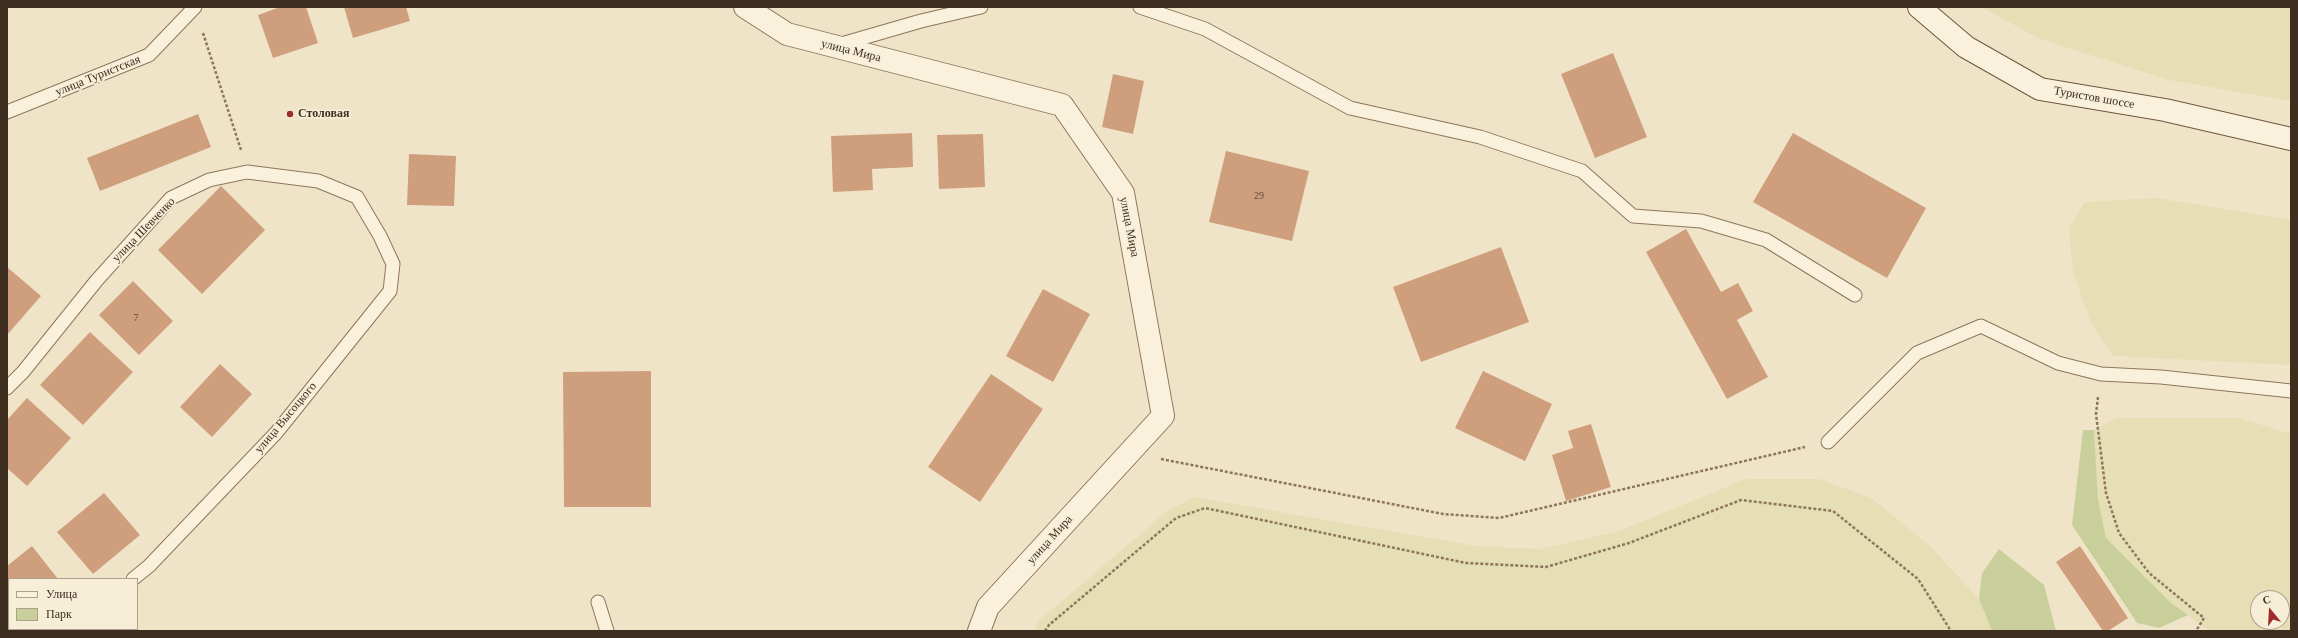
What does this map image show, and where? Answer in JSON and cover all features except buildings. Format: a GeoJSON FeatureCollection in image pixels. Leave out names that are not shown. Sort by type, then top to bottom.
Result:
{"type":"FeatureCollection","features":[{"type":"Feature","properties":{"kind":"street","name":"улица Мира"},"geometry":{"type":"LineString","coordinates":[[745,7],[787,34],[1062,106],[1123,193],[1163,416],[988,607],[979,631]]}},
{"type":"Feature","properties":{"kind":"street","name":"Туристов шоссе"},"geometry":{"type":"LineString","coordinates":[[1918,7],[1966,46],[2040,89],[2165,110],[2291,139]]}},
{"type":"Feature","properties":{"kind":"lane"},"geometry":{"type":"LineString","coordinates":[[834,46],[921,20],[981,7]]}},
{"type":"Feature","properties":{"kind":"lane"},"geometry":{"type":"LineString","coordinates":[[1140,7],[1205,29],[1350,108],[1480,137],[1582,171],[1633,216],[1701,221],[1766,240],[1855,295]]}},
{"type":"Feature","properties":{"kind":"lane","name":"улица Туристская"},"geometry":{"type":"LineString","coordinates":[[7,112],[149,55],[195,8]]}},
{"type":"Feature","properties":{"kind":"lane","name":"улица Шевченко"},"geometry":{"type":"LineString","coordinates":[[7,388],[23,372],[97,280],[171,198],[209,180],[248,172],[318,181],[357,197],[380,236]]}},
{"type":"Feature","properties":{"kind":"lane","name":"улица Высоцкого"},"geometry":{"type":"LineString","coordinates":[[134,578],[149,566],[276,433],[390,291],[393,264],[380,236]]}},
{"type":"Feature","properties":{"kind":"lane"},"geometry":{"type":"LineString","coordinates":[[1828,442],[1917,353],[1981,326],[2058,362],[2101,374],[2161,377],[2291,391]]}},
{"type":"Feature","properties":{"kind":"lane"},"geometry":{"type":"LineString","coordinates":[[598,602],[607,631]]}},
{"type":"Feature","properties":{"kind":"path"},"geometry":{"type":"LineString","coordinates":[[195,8],[248,172]]}},
{"type":"Feature","properties":{"kind":"path"},"geometry":{"type":"LineString","coordinates":[[2096,414],[2106,492],[2119,533],[2149,573],[2204,618],[2196,631]]}},
{"type":"Feature","properties":{"kind":"path"},"geometry":{"type":"LineString","coordinates":[[1130,453],[1443,514],[1499,518],[1828,442]]}},
{"type":"Feature","properties":{"kind":"path"},"geometry":{"type":"LineString","coordinates":[[1045,631],[1049,625],[1176,518],[1205,508],[1466,563],[1546,567],[1629,544],[1741,500],[1833,511],[1918,578],[1951,631]]}},
{"type":"Feature","properties":{"kind":"shaded area"},"geometry":{"type":"Polygon","coordinates":[[[1981,7],[2291,7],[2291,101],[2169,80],[2040,39],[1981,7]]]}},
{"type":"Feature","properties":{"kind":"shaded area"},"geometry":{"type":"Polygon","coordinates":[[[2156,198],[2291,220],[2291,365],[2113,356],[2091,323],[2073,272],[2069,228],[2085,202],[2156,198]]]}},
{"type":"Feature","properties":{"kind":"shaded area"},"geometry":{"type":"Polygon","coordinates":[[[2116,418],[2239,418],[2291,434],[2291,631],[2210,631],[2171,603],[2106,538],[2098,499],[2094,430],[2116,418]]]}},
{"type":"Feature","properties":{"kind":"shaded area"},"geometry":{"type":"Polygon","coordinates":[[[1746,479],[1819,479],[1871,498],[1930,546],[1979,599],[1992,631],[1034,631],[1039,621],[1167,511],[1194,497],[1476,546],[1541,549],[1619,531],[1746,479]]]}},
{"type":"Feature","properties":{"kind":"green space"},"geometry":{"type":"Polygon","coordinates":[[[2083,430],[2094,430],[2098,499],[2106,538],[2171,603],[2188,615],[2159,628],[2137,623],[2072,525],[2083,430]]]}},
{"type":"Feature","properties":{"kind":"green space"},"geometry":{"type":"Polygon","coordinates":[[[1999,549],[2044,585],[2056,631],[1992,631],[1979,599],[1982,573],[1999,549]]]}},
{"type":"Feature","properties":{"kind":"place","name":"Столовая"},"geometry":{"type":"Point","coordinates":[290,114]}}]}
